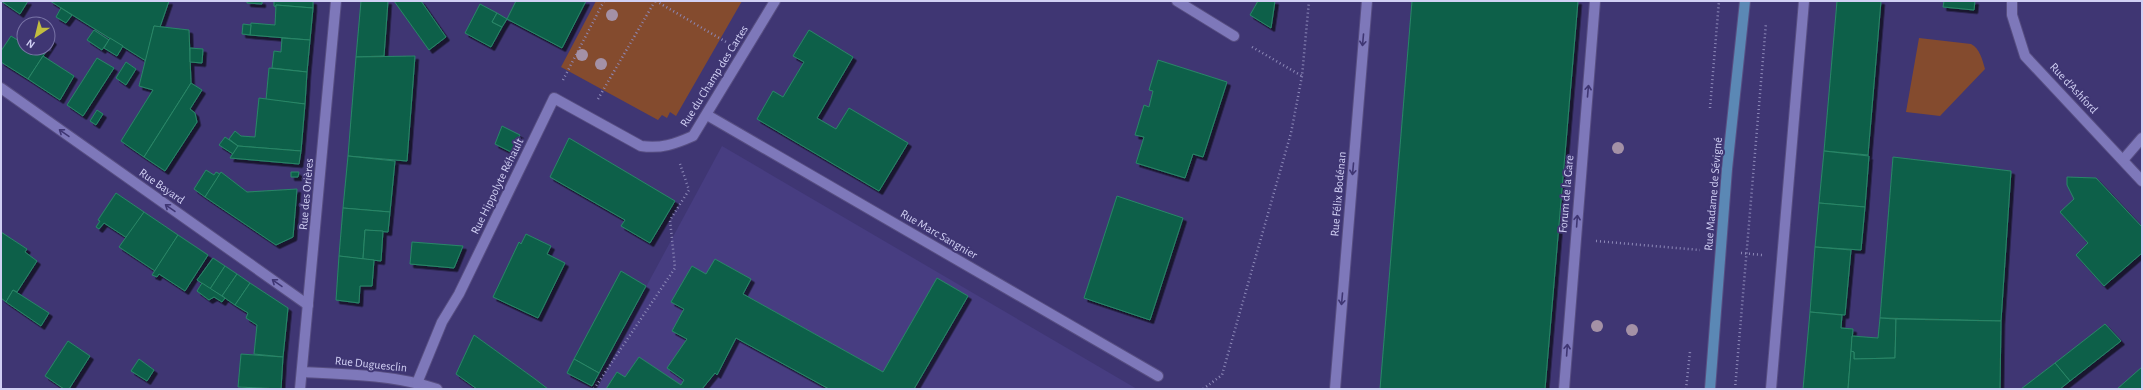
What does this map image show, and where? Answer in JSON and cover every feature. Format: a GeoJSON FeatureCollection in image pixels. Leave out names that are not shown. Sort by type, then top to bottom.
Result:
{"type":"FeatureCollection","features":[{"type":"Feature","properties":{"kind":"main road","name":"Rue Madame de Sévigné"},"geometry":{"type":"LineString","coordinates":[[1710,389],[1721,252],[1745,1]]}},
{"type":"Feature","properties":{"kind":"street","name":"Rue des Orières"},"geometry":{"type":"LineString","coordinates":[[300,389],[336,1]]}},
{"type":"Feature","properties":{"kind":"street","name":"Rue du Champ des Cartes"},"geometry":{"type":"LineString","coordinates":[[554,98],[641,146],[657,148],[674,144],[693,136],[775,1]]}},
{"type":"Feature","properties":{"kind":"street"},"geometry":{"type":"LineString","coordinates":[[1177,1],[1234,36]]}},
{"type":"Feature","properties":{"kind":"street","name":"Rue Félix Bodénan"},"geometry":{"type":"LineString","coordinates":[[1335,389],[1367,1]]}},
{"type":"Feature","properties":{"kind":"street","name":"Forum de la Gare"},"geometry":{"type":"LineString","coordinates":[[1564,389],[1596,1]]}},
{"type":"Feature","properties":{"kind":"street"},"geometry":{"type":"LineString","coordinates":[[1770,389],[1804,1]]}},
{"type":"Feature","properties":{"kind":"street","name":"Rue d'Ashford"},"geometry":{"type":"LineString","coordinates":[[2012,1],[2012,15],[2025,56],[2124,160],[2142,181]]}},
{"type":"Feature","properties":{"kind":"street","name":"Rue Bayard"},"geometry":{"type":"LineString","coordinates":[[1,88],[308,305]]}},
{"type":"Feature","properties":{"kind":"street","name":"Rue Hippolyte Réhault"},"geometry":{"type":"LineString","coordinates":[[417,383],[442,322],[459,294],[554,98]]}},
{"type":"Feature","properties":{"kind":"street","name":"Rue Marc Sangnier"},"geometry":{"type":"LineString","coordinates":[[707,115],[1158,376]]}},
{"type":"Feature","properties":{"kind":"street"},"geometry":{"type":"LineString","coordinates":[[2124,160],[2142,138]]}},
{"type":"Feature","properties":{"kind":"street","name":"Rue Duguesclin"},"geometry":{"type":"LineString","coordinates":[[302,372],[369,376],[417,383],[437,389]]}},
{"type":"Feature","properties":{"kind":"path"},"geometry":{"type":"LineString","coordinates":[[554,98],[604,1]]}},
{"type":"Feature","properties":{"kind":"path"},"geometry":{"type":"LineString","coordinates":[[588,117],[655,1],[744,52]]}},
{"type":"Feature","properties":{"kind":"path"},"geometry":{"type":"LineString","coordinates":[[1203,389],[1222,375],[1291,133],[1302,76],[1309,1]]}},
{"type":"Feature","properties":{"kind":"path"},"geometry":{"type":"LineString","coordinates":[[1735,389],[1766,17]]}},
{"type":"Feature","properties":{"kind":"path"},"geometry":{"type":"LineString","coordinates":[[1234,36],[1302,76]]}},
{"type":"Feature","properties":{"kind":"path"},"geometry":{"type":"LineString","coordinates":[[594,389],[675,268],[670,220],[689,190],[674,144]]}},
{"type":"Feature","properties":{"kind":"path"},"geometry":{"type":"LineString","coordinates":[[1576,240],[1782,257]]}},
{"type":"Feature","properties":{"kind":"shaded area"},"geometry":{"type":"Polygon","coordinates":[[[596,1],[742,1],[676,116],[670,112],[667,118],[662,115],[658,120],[561,67],[596,1]]]}},
{"type":"Feature","properties":{"kind":"shaded area"},"geometry":{"type":"Polygon","coordinates":[[[1919,38],[1971,44],[1979,51],[1985,69],[1940,116],[1906,112],[1919,38]]]}},
{"type":"Feature","properties":{"kind":"shaded area"},"geometry":{"type":"Polygon","coordinates":[[[722,146],[1137,389],[591,389],[722,146]]]}},
{"type":"Feature","properties":{"kind":"building"},"geometry":{"type":"Polygon","coordinates":[[[1,1],[28,1],[20,14],[1,1]]]}},
{"type":"Feature","properties":{"kind":"building"},"geometry":{"type":"Polygon","coordinates":[[[50,1],[169,1],[160,27],[154,26],[146,61],[50,1]]]}},
{"type":"Feature","properties":{"kind":"building"},"geometry":{"type":"Polygon","coordinates":[[[247,1],[262,1],[262,4],[247,3],[247,1]]]}},
{"type":"Feature","properties":{"kind":"building"},"geometry":{"type":"Polygon","coordinates":[[[274,1],[313,1],[313,8],[276,5],[276,7],[274,6],[274,1]]]}},
{"type":"Feature","properties":{"kind":"building"},"geometry":{"type":"Polygon","coordinates":[[[361,1],[388,1],[384,56],[356,57],[361,1]]]}},
{"type":"Feature","properties":{"kind":"building"},"geometry":{"type":"Polygon","coordinates":[[[394,1],[421,1],[446,37],[429,50],[394,1]]]}},
{"type":"Feature","properties":{"kind":"building"},"geometry":{"type":"Polygon","coordinates":[[[516,1],[586,1],[562,48],[507,19],[516,1]]]}},
{"type":"Feature","properties":{"kind":"building"},"geometry":{"type":"Polygon","coordinates":[[[1258,1],[1275,1],[1271,28],[1250,15],[1258,1]]]}},
{"type":"Feature","properties":{"kind":"building"},"geometry":{"type":"Polygon","coordinates":[[[1412,1],[1578,1],[1545,389],[1380,389],[1412,1]]]}},
{"type":"Feature","properties":{"kind":"building"},"geometry":{"type":"Polygon","coordinates":[[[1837,1],[1881,1],[1868,155],[1824,151],[1837,1]]]}},
{"type":"Feature","properties":{"kind":"building"},"geometry":{"type":"Polygon","coordinates":[[[1944,1],[1975,1],[1974,10],[1943,7],[1944,1]]]}},
{"type":"Feature","properties":{"kind":"building"},"geometry":{"type":"Polygon","coordinates":[[[480,4],[497,13],[492,22],[502,27],[491,47],[465,33],[480,4]]]}},
{"type":"Feature","properties":{"kind":"building"},"geometry":{"type":"Polygon","coordinates":[[[276,5],[313,8],[310,40],[250,35],[251,23],[275,25],[276,5]]]}},
{"type":"Feature","properties":{"kind":"building"},"geometry":{"type":"Polygon","coordinates":[[[61,8],[72,15],[66,23],[56,17],[61,8]]]}},
{"type":"Feature","properties":{"kind":"building"},"geometry":{"type":"Polygon","coordinates":[[[497,13],[507,19],[502,27],[492,22],[497,13]]]}},
{"type":"Feature","properties":{"kind":"building"},"geometry":{"type":"Polygon","coordinates":[[[243,24],[251,25],[250,35],[242,34],[243,24]]]}},
{"type":"Feature","properties":{"kind":"building"},"geometry":{"type":"Polygon","coordinates":[[[154,26],[189,30],[191,83],[144,157],[121,141],[153,90],[139,86],[154,26]]]}},
{"type":"Feature","properties":{"kind":"building"},"geometry":{"type":"Polygon","coordinates":[[[94,30],[109,40],[102,50],[87,40],[94,30]]]}},
{"type":"Feature","properties":{"kind":"building"},"geometry":{"type":"Polygon","coordinates":[[[809,30],[853,57],[817,118],[836,129],[849,108],[908,143],[879,191],[757,119],[773,91],[783,97],[804,62],[793,56],[809,30]]]}},
{"type":"Feature","properties":{"kind":"building"},"geometry":{"type":"Polygon","coordinates":[[[11,36],[16,39],[16,56],[43,56],[28,79],[1,62],[1,51],[11,36]]]}},
{"type":"Feature","properties":{"kind":"building"},"geometry":{"type":"Polygon","coordinates":[[[110,38],[123,46],[117,56],[104,48],[110,38]]]}},
{"type":"Feature","properties":{"kind":"building"},"geometry":{"type":"Polygon","coordinates":[[[282,38],[310,40],[307,72],[272,68],[274,51],[281,52],[282,38]]]}},
{"type":"Feature","properties":{"kind":"building"},"geometry":{"type":"Polygon","coordinates":[[[190,48],[203,49],[202,63],[190,62],[190,48]]]}},
{"type":"Feature","properties":{"kind":"building"},"geometry":{"type":"Polygon","coordinates":[[[43,56],[74,76],[60,100],[28,79],[43,56]]]}},
{"type":"Feature","properties":{"kind":"building"},"geometry":{"type":"Polygon","coordinates":[[[415,56],[407,161],[348,156],[356,57],[415,56]]]}},
{"type":"Feature","properties":{"kind":"building"},"geometry":{"type":"Polygon","coordinates":[[[97,58],[114,68],[83,116],[67,105],[97,58]]]}},
{"type":"Feature","properties":{"kind":"building"},"geometry":{"type":"Polygon","coordinates":[[[1158,60],[1227,82],[1203,157],[1193,154],[1185,178],[1136,163],[1144,137],[1135,135],[1144,105],[1149,107],[1153,91],[1149,90],[1158,60]]]}},
{"type":"Feature","properties":{"kind":"building"},"geometry":{"type":"Polygon","coordinates":[[[126,62],[136,69],[126,85],[116,78],[126,62]]]}},
{"type":"Feature","properties":{"kind":"building"},"geometry":{"type":"Polygon","coordinates":[[[269,68],[307,72],[305,104],[266,100],[269,68]]]}},
{"type":"Feature","properties":{"kind":"building"},"geometry":{"type":"Polygon","coordinates":[[[191,83],[202,90],[190,109],[195,113],[197,122],[165,171],[144,157],[191,83]]]}},
{"type":"Feature","properties":{"kind":"building"},"geometry":{"type":"Polygon","coordinates":[[[259,98],[305,104],[301,151],[238,146],[229,139],[235,131],[241,136],[255,137],[259,98]]]}},
{"type":"Feature","properties":{"kind":"building"},"geometry":{"type":"Polygon","coordinates":[[[97,110],[103,114],[96,125],[90,121],[97,110]]]}},
{"type":"Feature","properties":{"kind":"building"},"geometry":{"type":"Polygon","coordinates":[[[502,126],[520,135],[511,152],[495,144],[502,126]]]}},
{"type":"Feature","properties":{"kind":"building"},"geometry":{"type":"Polygon","coordinates":[[[225,137],[238,146],[233,154],[219,145],[225,137]]]}},
{"type":"Feature","properties":{"kind":"building"},"geometry":{"type":"Polygon","coordinates":[[[569,138],[675,201],[650,243],[621,226],[625,220],[550,177],[569,138]]]}},
{"type":"Feature","properties":{"kind":"building"},"geometry":{"type":"Polygon","coordinates":[[[238,146],[301,151],[299,164],[230,158],[238,146]]]}},
{"type":"Feature","properties":{"kind":"building"},"geometry":{"type":"Polygon","coordinates":[[[1824,151],[1869,156],[1865,207],[1819,203],[1824,151]]]}},
{"type":"Feature","properties":{"kind":"building"},"geometry":{"type":"Polygon","coordinates":[[[348,156],[395,161],[390,212],[343,208],[348,156]]]}},
{"type":"Feature","properties":{"kind":"building"},"geometry":{"type":"Polygon","coordinates":[[[1893,157],[2011,171],[2001,321],[1880,318],[1893,157]]]}},
{"type":"Feature","properties":{"kind":"building"},"geometry":{"type":"Polygon","coordinates":[[[206,170],[214,175],[216,172],[220,174],[205,197],[194,189],[206,170]]]}},
{"type":"Feature","properties":{"kind":"building"},"geometry":{"type":"Polygon","coordinates":[[[221,172],[247,192],[297,189],[293,237],[276,245],[205,197],[221,172]]]}},
{"type":"Feature","properties":{"kind":"building"},"geometry":{"type":"Polygon","coordinates":[[[291,172],[299,172],[298,177],[291,177],[291,172]]]}},
{"type":"Feature","properties":{"kind":"building"},"geometry":{"type":"Polygon","coordinates":[[[2067,177],[2096,178],[2142,227],[2142,253],[2104,286],[2076,255],[2088,243],[2060,212],[2074,199],[2067,185],[2067,177]]]}},
{"type":"Feature","properties":{"kind":"building"},"geometry":{"type":"Polygon","coordinates":[[[116,193],[144,212],[127,238],[104,223],[99,229],[96,227],[100,221],[98,220],[116,193]]]}},
{"type":"Feature","properties":{"kind":"building"},"geometry":{"type":"Polygon","coordinates":[[[1117,196],[1183,218],[1150,320],[1084,298],[1117,196]]]}},
{"type":"Feature","properties":{"kind":"building"},"geometry":{"type":"Polygon","coordinates":[[[1819,203],[1865,207],[1861,250],[1815,247],[1819,203]]]}},
{"type":"Feature","properties":{"kind":"building"},"geometry":{"type":"Polygon","coordinates":[[[343,208],[390,212],[388,232],[365,230],[363,259],[339,256],[343,208]]]}},
{"type":"Feature","properties":{"kind":"building"},"geometry":{"type":"Polygon","coordinates":[[[144,212],[178,235],[155,271],[119,247],[144,212]]]}},
{"type":"Feature","properties":{"kind":"building"},"geometry":{"type":"Polygon","coordinates":[[[365,230],[383,231],[381,261],[363,259],[365,230]]]}},
{"type":"Feature","properties":{"kind":"building"},"geometry":{"type":"Polygon","coordinates":[[[1,232],[27,249],[25,252],[37,261],[17,292],[13,290],[6,302],[1,298],[1,232]]]}},
{"type":"Feature","properties":{"kind":"building"},"geometry":{"type":"Polygon","coordinates":[[[526,234],[551,246],[547,254],[565,263],[538,318],[493,297],[519,242],[521,244],[526,234]]]}},
{"type":"Feature","properties":{"kind":"building"},"geometry":{"type":"Polygon","coordinates":[[[178,235],[208,255],[185,291],[159,274],[157,277],[152,275],[178,235]]]}},
{"type":"Feature","properties":{"kind":"building"},"geometry":{"type":"Polygon","coordinates":[[[412,242],[463,246],[454,268],[410,264],[412,242]]]}},
{"type":"Feature","properties":{"kind":"building"},"geometry":{"type":"Polygon","coordinates":[[[1815,247],[1851,250],[1845,315],[1810,312],[1815,247]]]}},
{"type":"Feature","properties":{"kind":"building"},"geometry":{"type":"Polygon","coordinates":[[[339,256],[374,260],[372,286],[360,286],[359,303],[336,300],[339,256]]]}},
{"type":"Feature","properties":{"kind":"building"},"geometry":{"type":"Polygon","coordinates":[[[213,258],[225,266],[210,289],[197,280],[213,258]]]}},
{"type":"Feature","properties":{"kind":"building"},"geometry":{"type":"Polygon","coordinates":[[[715,259],[751,279],[743,294],[883,372],[937,278],[968,296],[914,389],[829,389],[736,338],[717,375],[715,373],[702,389],[606,389],[617,372],[625,377],[639,357],[681,385],[684,380],[667,368],[687,339],[672,331],[684,309],[671,302],[692,266],[706,274],[715,259]]]}},
{"type":"Feature","properties":{"kind":"building"},"geometry":{"type":"Polygon","coordinates":[[[225,266],[237,274],[222,296],[210,289],[225,266]]]}},
{"type":"Feature","properties":{"kind":"building"},"geometry":{"type":"Polygon","coordinates":[[[621,271],[646,286],[599,373],[574,359],[621,271]]]}},
{"type":"Feature","properties":{"kind":"building"},"geometry":{"type":"Polygon","coordinates":[[[237,274],[250,283],[235,305],[222,296],[237,274]]]}},
{"type":"Feature","properties":{"kind":"building"},"geometry":{"type":"Polygon","coordinates":[[[202,283],[225,298],[222,302],[214,297],[209,300],[197,291],[202,283]]]}},
{"type":"Feature","properties":{"kind":"building"},"geometry":{"type":"Polygon","coordinates":[[[250,283],[288,308],[283,357],[254,354],[257,325],[246,318],[248,313],[235,305],[250,283]]]}},
{"type":"Feature","properties":{"kind":"building"},"geometry":{"type":"Polygon","coordinates":[[[13,290],[49,313],[41,326],[6,302],[13,290]]]}},
{"type":"Feature","properties":{"kind":"building"},"geometry":{"type":"Polygon","coordinates":[[[1810,312],[1842,315],[1841,328],[1853,329],[1848,389],[1803,389],[1810,312]]]}},
{"type":"Feature","properties":{"kind":"building"},"geometry":{"type":"Polygon","coordinates":[[[1880,318],[1896,319],[1895,358],[1854,359],[1854,352],[1851,351],[1852,336],[1878,338],[1880,318]]]}},
{"type":"Feature","properties":{"kind":"building"},"geometry":{"type":"Polygon","coordinates":[[[1896,319],[2001,321],[2000,389],[1848,389],[1851,351],[1854,352],[1854,359],[1895,358],[1896,319]]]}},
{"type":"Feature","properties":{"kind":"building"},"geometry":{"type":"Polygon","coordinates":[[[2105,324],[2121,341],[2070,381],[2055,363],[2105,324]]]}},
{"type":"Feature","properties":{"kind":"building"},"geometry":{"type":"Polygon","coordinates":[[[474,335],[548,389],[477,389],[456,374],[474,335]]]}},
{"type":"Feature","properties":{"kind":"building"},"geometry":{"type":"Polygon","coordinates":[[[68,341],[90,356],[69,389],[64,389],[45,376],[68,341]]]}},
{"type":"Feature","properties":{"kind":"building"},"geometry":{"type":"Polygon","coordinates":[[[241,354],[283,357],[281,389],[238,387],[241,354]]]}},
{"type":"Feature","properties":{"kind":"building"},"geometry":{"type":"Polygon","coordinates":[[[139,359],[154,370],[147,381],[131,371],[139,359]]]}},
{"type":"Feature","properties":{"kind":"building"},"geometry":{"type":"Polygon","coordinates":[[[574,359],[599,373],[592,386],[567,373],[574,359]]]}},
{"type":"Feature","properties":{"kind":"building"},"geometry":{"type":"Polygon","coordinates":[[[2055,363],[2070,381],[2060,389],[2021,389],[2055,363]]]}},
{"type":"Feature","properties":{"kind":"building"},"geometry":{"type":"Polygon","coordinates":[[[2142,367],[2142,389],[2117,389],[2142,367]]]}}]}
